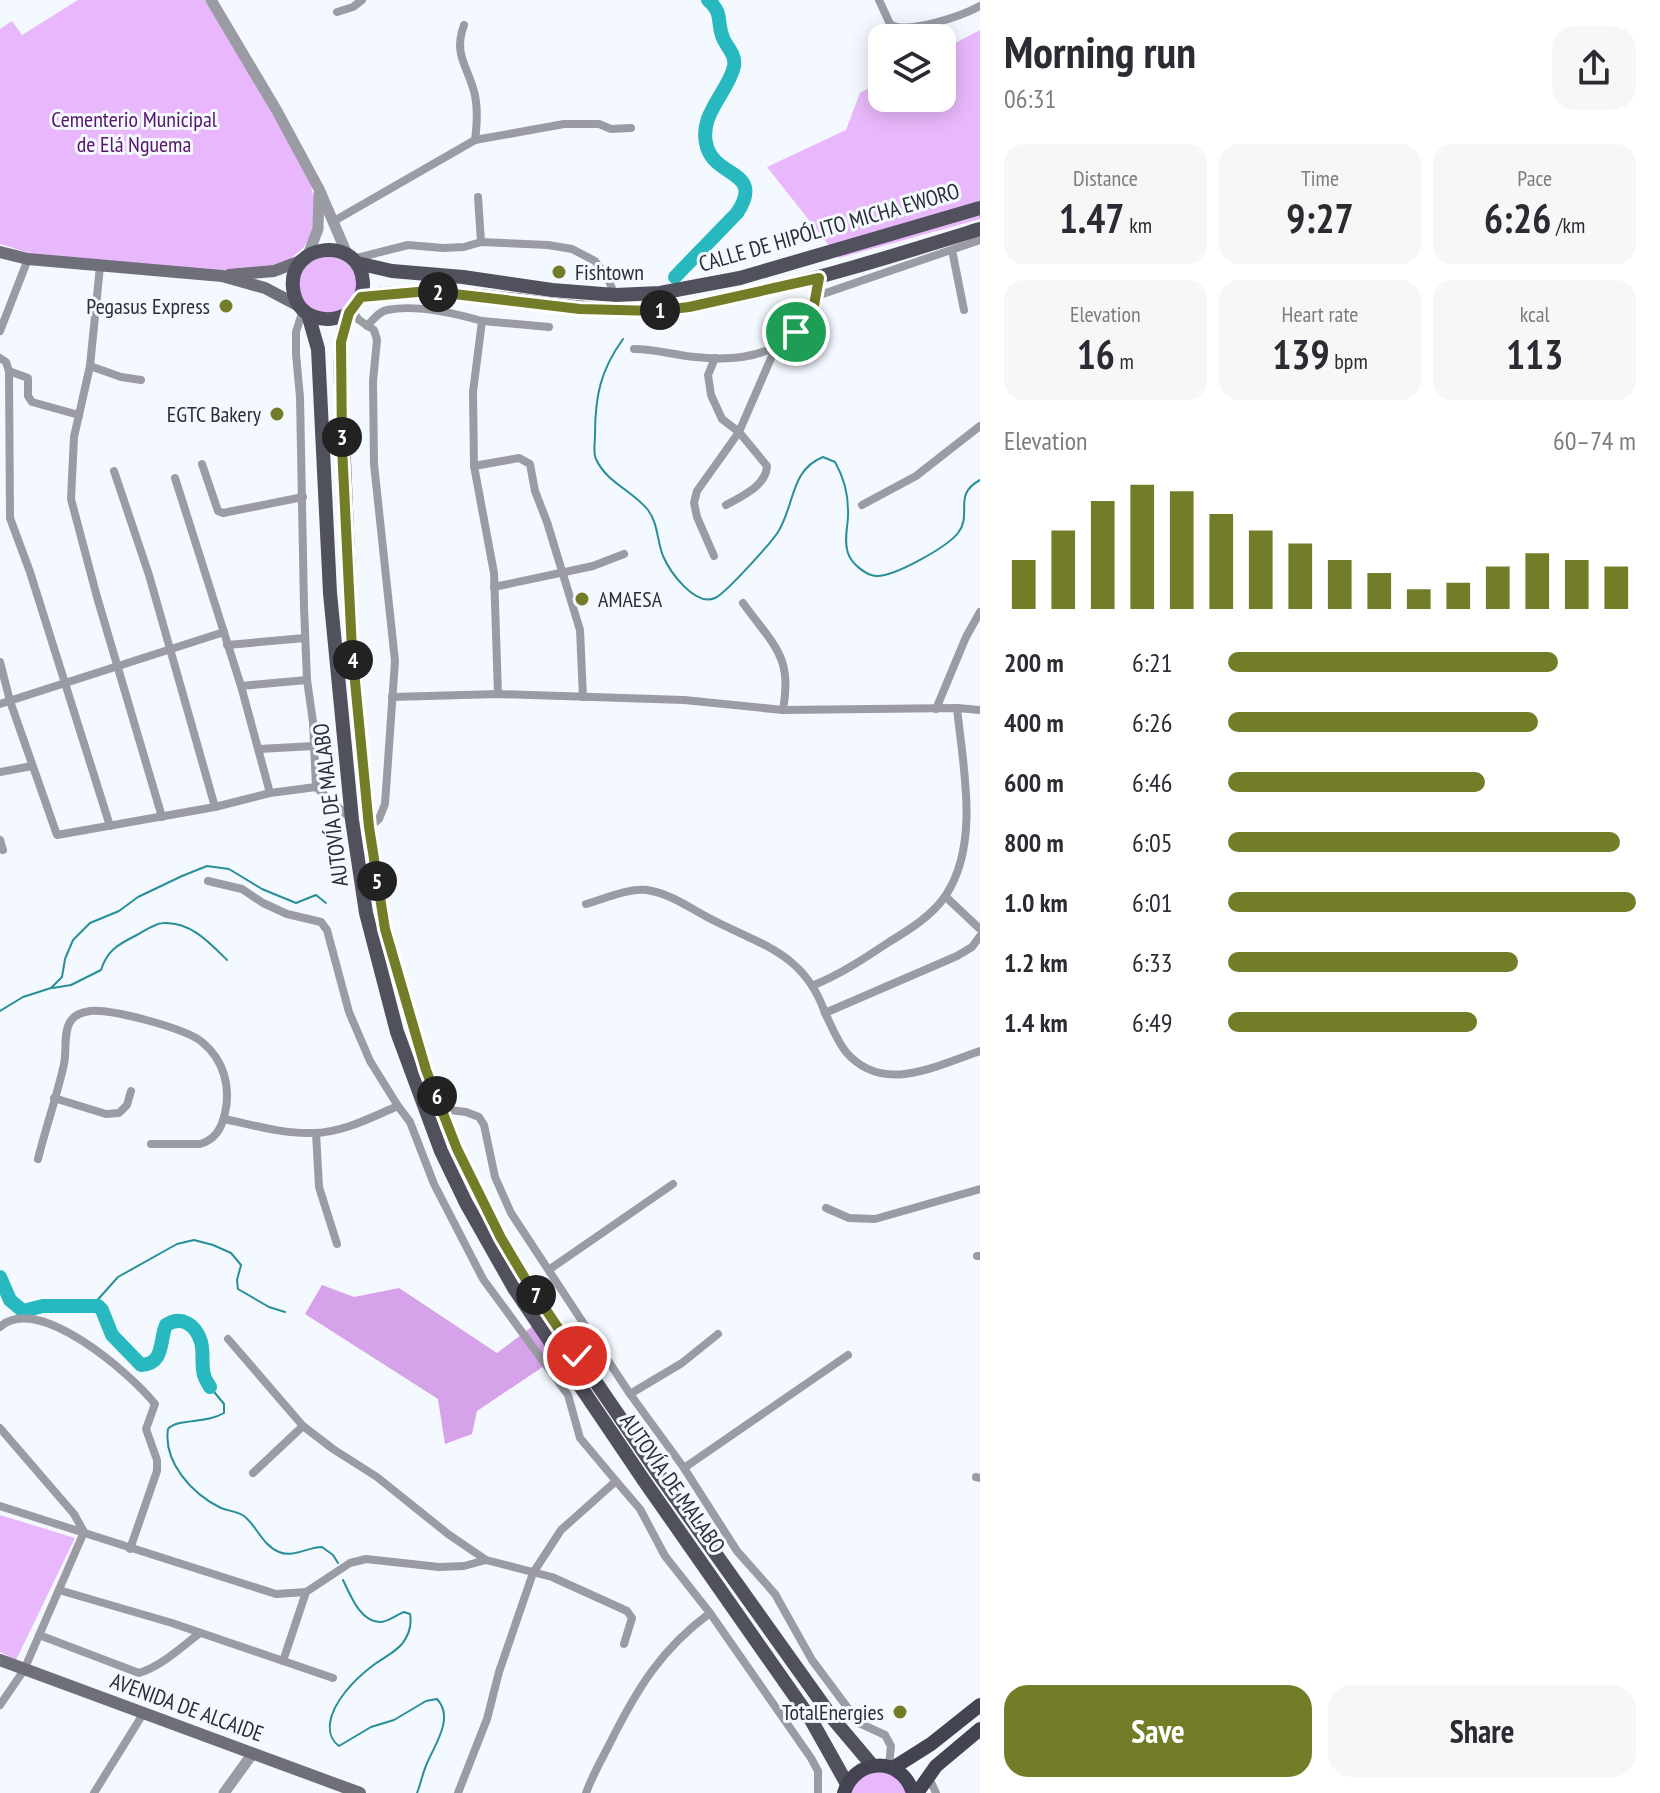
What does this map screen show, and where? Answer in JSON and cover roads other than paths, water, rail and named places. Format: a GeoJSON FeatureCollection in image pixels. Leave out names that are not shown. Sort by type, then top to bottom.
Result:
{"type":"FeatureCollection","features":[{"type":"Feature","properties":{"kind":"highway"},"geometry":{"type":"LineString","coordinates":[[891,1767],[931,1744],[980,1705]]}},
{"type":"Feature","properties":{"kind":"highway"},"geometry":{"type":"LineString","coordinates":[[845,1788],[857,1772],[872,1765],[891,1767],[906,1778],[915,1793],[928,1775],[980,1729]]}},
{"type":"Feature","properties":{"kind":"main road","name":"CALLE DE HIPÓLITO MICHA EWORO"},"geometry":{"type":"LineString","coordinates":[[352,259],[392,271],[463,277],[552,290],[615,295],[678,291],[740,278],[980,208]]}},
{"type":"Feature","properties":{"kind":"main road","name":"CALLE DE HIPÓLITO MICHA EWORO"},"geometry":{"type":"LineString","coordinates":[[361,297],[429,291],[580,309],[655,311],[704,304],[819,278],[980,229]]}},
{"type":"Feature","properties":{"kind":"main road"},"geometry":{"type":"LineString","coordinates":[[0,252],[28,259],[222,276],[274,271],[327,249],[352,259],[364,285],[361,297],[350,312],[328,320],[303,310],[265,288],[222,276]]}},
{"type":"Feature","properties":{"kind":"main road"},"geometry":{"type":"LineString","coordinates":[[303,310],[293,294],[292,282],[295,270],[305,257]]}},
{"type":"Feature","properties":{"kind":"main road","name":"AUTOVÍA DE MALABO"},"geometry":{"type":"LineString","coordinates":[[303,310],[318,349],[330,593],[352,820],[366,913],[397,1032],[441,1151],[514,1288],[810,1718],[845,1788]]}},
{"type":"Feature","properties":{"kind":"main road","name":"AUTOVÍA DE MALABO"},"geometry":{"type":"LineString","coordinates":[[350,312],[341,342],[340,364],[345,531],[352,650],[369,827],[385,929],[426,1070],[457,1149],[501,1238],[526,1280],[658,1473],[834,1720],[872,1765]]}},
{"type":"Feature","properties":{"kind":"main road","name":"AVENIDA DE ALCAIDE"},"geometry":{"type":"LineString","coordinates":[[0,1660],[360,1793]]}},
{"type":"Feature","properties":{"kind":"street"},"geometry":{"type":"LineString","coordinates":[[211,0],[257,75],[319,189],[352,259],[408,245],[454,248],[481,242],[527,242],[572,249],[595,261],[615,295]]}},
{"type":"Feature","properties":{"kind":"street"},"geometry":{"type":"LineString","coordinates":[[337,12],[353,7],[362,0]]}},
{"type":"Feature","properties":{"kind":"street"},"geometry":{"type":"LineString","coordinates":[[879,0],[890,24],[904,29],[945,20],[980,6]]}},
{"type":"Feature","properties":{"kind":"street"},"geometry":{"type":"LineString","coordinates":[[464,25],[459,47],[475,94],[475,140]]}},
{"type":"Feature","properties":{"kind":"street"},"geometry":{"type":"LineString","coordinates":[[334,221],[475,140],[564,124],[631,128]]}},
{"type":"Feature","properties":{"kind":"street"},"geometry":{"type":"LineString","coordinates":[[305,257],[318,229],[319,189]]}},
{"type":"Feature","properties":{"kind":"street"},"geometry":{"type":"LineString","coordinates":[[478,197],[481,242]]}},
{"type":"Feature","properties":{"kind":"street"},"geometry":{"type":"LineString","coordinates":[[817,296],[980,240]]}},
{"type":"Feature","properties":{"kind":"street"},"geometry":{"type":"LineString","coordinates":[[952,250],[964,310]]}},
{"type":"Feature","properties":{"kind":"street"},"geometry":{"type":"LineString","coordinates":[[0,331],[28,259]]}},
{"type":"Feature","properties":{"kind":"street"},"geometry":{"type":"LineString","coordinates":[[100,266],[90,366],[71,469],[71,499],[162,817]]}},
{"type":"Feature","properties":{"kind":"street"},"geometry":{"type":"LineString","coordinates":[[634,349],[658,349],[715,358],[749,357],[775,349],[802,326],[817,296],[819,278]]}},
{"type":"Feature","properties":{"kind":"street"},"geometry":{"type":"LineString","coordinates":[[303,310],[296,332],[296,354],[303,497],[305,638],[316,787],[352,820]]}},
{"type":"Feature","properties":{"kind":"street"},"geometry":{"type":"LineString","coordinates":[[367,326],[386,310],[449,313],[482,321],[549,327]]}},
{"type":"Feature","properties":{"kind":"street"},"geometry":{"type":"LineString","coordinates":[[350,312],[377,334],[373,381],[374,464],[394,650],[385,804],[379,819],[369,827]]}},
{"type":"Feature","properties":{"kind":"street"},"geometry":{"type":"LineString","coordinates":[[482,321],[473,392],[474,466],[494,587],[498,694]]}},
{"type":"Feature","properties":{"kind":"street"},"geometry":{"type":"LineString","coordinates":[[714,556],[697,517],[694,503],[697,491],[739,432],[775,349]]}},
{"type":"Feature","properties":{"kind":"street"},"geometry":{"type":"LineString","coordinates":[[0,358],[6,362],[9,371],[10,518],[110,826]]}},
{"type":"Feature","properties":{"kind":"street"},"geometry":{"type":"LineString","coordinates":[[715,358],[708,375],[711,395],[722,419],[739,432],[767,466],[762,482],[726,505]]}},
{"type":"Feature","properties":{"kind":"street"},"geometry":{"type":"LineString","coordinates":[[90,366],[121,377],[141,380]]}},
{"type":"Feature","properties":{"kind":"street"},"geometry":{"type":"LineString","coordinates":[[9,371],[28,378],[28,396],[32,402],[79,415]]}},
{"type":"Feature","properties":{"kind":"street"},"geometry":{"type":"LineString","coordinates":[[862,505],[916,476],[980,426]]}},
{"type":"Feature","properties":{"kind":"street"},"geometry":{"type":"LineString","coordinates":[[474,466],[519,458],[528,461],[533,471],[535,491],[580,630],[583,697]]}},
{"type":"Feature","properties":{"kind":"street"},"geometry":{"type":"LineString","coordinates":[[202,464],[218,511],[223,513],[303,497]]}},
{"type":"Feature","properties":{"kind":"street"},"geometry":{"type":"LineString","coordinates":[[114,471],[170,648],[215,807]]}},
{"type":"Feature","properties":{"kind":"street"},"geometry":{"type":"LineString","coordinates":[[175,478],[241,686],[270,793]]}},
{"type":"Feature","properties":{"kind":"street"},"geometry":{"type":"LineString","coordinates":[[494,587],[562,573],[624,554]]}},
{"type":"Feature","properties":{"kind":"street"},"geometry":{"type":"LineString","coordinates":[[743,603],[782,658],[787,686],[783,710]]}},
{"type":"Feature","properties":{"kind":"street"},"geometry":{"type":"LineString","coordinates":[[936,709],[966,637],[980,612]]}},
{"type":"Feature","properties":{"kind":"street"},"geometry":{"type":"LineString","coordinates":[[0,704],[224,632]]}},
{"type":"Feature","properties":{"kind":"street"},"geometry":{"type":"LineString","coordinates":[[227,645],[305,638]]}},
{"type":"Feature","properties":{"kind":"street"},"geometry":{"type":"LineString","coordinates":[[0,662],[10,701],[57,835],[215,807],[270,793],[316,787]]}},
{"type":"Feature","properties":{"kind":"street"},"geometry":{"type":"LineString","coordinates":[[241,686],[307,680]]}},
{"type":"Feature","properties":{"kind":"street"},"geometry":{"type":"LineString","coordinates":[[392,697],[498,694],[684,700],[783,710],[980,710]]}},
{"type":"Feature","properties":{"kind":"street"},"geometry":{"type":"LineString","coordinates":[[814,985],[836,976],[930,913],[946,897],[961,868],[967,841],[968,809],[957,708]]}},
{"type":"Feature","properties":{"kind":"street"},"geometry":{"type":"LineString","coordinates":[[259,749],[314,746]]}},
{"type":"Feature","properties":{"kind":"street"},"geometry":{"type":"LineString","coordinates":[[0,772],[32,766]]}},
{"type":"Feature","properties":{"kind":"street"},"geometry":{"type":"LineString","coordinates":[[968,809],[980,815]]}},
{"type":"Feature","properties":{"kind":"street"},"geometry":{"type":"LineString","coordinates":[[0,840],[3,850]]}},
{"type":"Feature","properties":{"kind":"street"},"geometry":{"type":"LineString","coordinates":[[208,881],[242,889],[287,914],[321,922],[327,930],[349,1012],[365,1049],[410,1122],[434,1184],[483,1279],[568,1395],[580,1438],[640,1509],[665,1556],[710,1613],[811,1758],[818,1771],[818,1793]]}},
{"type":"Feature","properties":{"kind":"street"},"geometry":{"type":"LineString","coordinates":[[586,904],[643,890],[667,895],[777,952],[814,985],[843,1049],[862,1069],[880,1076],[909,1074],[980,1051]]}},
{"type":"Feature","properties":{"kind":"street"},"geometry":{"type":"LineString","coordinates":[[946,897],[980,929]]}},
{"type":"Feature","properties":{"kind":"street"},"geometry":{"type":"LineString","coordinates":[[825,1013],[957,956],[972,947],[980,936]]}},
{"type":"Feature","properties":{"kind":"street"},"geometry":{"type":"LineString","coordinates":[[38,1159],[64,1068],[70,1021],[86,1011],[106,1012],[183,1031],[202,1042],[219,1062],[227,1083],[224,1119],[218,1134],[207,1142],[151,1144]]}},
{"type":"Feature","properties":{"kind":"street"},"geometry":{"type":"LineString","coordinates":[[54,1098],[106,1114],[119,1113],[127,1105],[131,1091]]}},
{"type":"Feature","properties":{"kind":"street"},"geometry":{"type":"LineString","coordinates":[[224,1119],[292,1132],[316,1133],[361,1122],[398,1106]]}},
{"type":"Feature","properties":{"kind":"street"},"geometry":{"type":"LineString","coordinates":[[442,1109],[479,1117],[499,1188],[511,1213],[737,1551],[775,1594],[812,1660],[859,1723],[885,1735],[891,1746],[891,1767]]}},
{"type":"Feature","properties":{"kind":"street"},"geometry":{"type":"LineString","coordinates":[[316,1133],[319,1187],[337,1244]]}},
{"type":"Feature","properties":{"kind":"street"},"geometry":{"type":"LineString","coordinates":[[550,1269],[673,1184]]}},
{"type":"Feature","properties":{"kind":"street"},"geometry":{"type":"LineString","coordinates":[[826,1208],[849,1218],[875,1219],[980,1189]]}},
{"type":"Feature","properties":{"kind":"street"},"geometry":{"type":"LineString","coordinates":[[0,1327],[8,1320],[17,1319],[51,1324],[89,1346],[155,1404],[146,1429],[157,1460],[157,1471],[130,1549]]}},
{"type":"Feature","properties":{"kind":"street"},"geometry":{"type":"LineString","coordinates":[[630,1394],[682,1363],[718,1334]]}},
{"type":"Feature","properties":{"kind":"street"},"geometry":{"type":"LineString","coordinates":[[228,1339],[303,1426],[377,1477],[486,1560],[575,1587],[632,1614],[624,1644]]}},
{"type":"Feature","properties":{"kind":"street"},"geometry":{"type":"LineString","coordinates":[[684,1468],[848,1355]]}},
{"type":"Feature","properties":{"kind":"street"},"geometry":{"type":"LineString","coordinates":[[253,1473],[303,1426]]}},
{"type":"Feature","properties":{"kind":"street"},"geometry":{"type":"LineString","coordinates":[[0,1428],[74,1514],[84,1532]]}},
{"type":"Feature","properties":{"kind":"street"},"geometry":{"type":"LineString","coordinates":[[458,1793],[487,1719],[499,1672],[533,1573],[561,1530],[616,1481]]}},
{"type":"Feature","properties":{"kind":"street"},"geometry":{"type":"LineString","coordinates":[[0,1506],[265,1591],[292,1594],[306,1592],[350,1563],[366,1559],[439,1567],[464,1566],[486,1560]]}},
{"type":"Feature","properties":{"kind":"street"},"geometry":{"type":"LineString","coordinates":[[0,1705],[24,1670],[84,1532]]}},
{"type":"Feature","properties":{"kind":"street"},"geometry":{"type":"LineString","coordinates":[[59,1590],[333,1678]]}},
{"type":"Feature","properties":{"kind":"street"},"geometry":{"type":"LineString","coordinates":[[283,1661],[306,1592]]}},
{"type":"Feature","properties":{"kind":"street"},"geometry":{"type":"LineString","coordinates":[[586,1793],[626,1709],[644,1679],[686,1631],[710,1613]]}},
{"type":"Feature","properties":{"kind":"street"},"geometry":{"type":"LineString","coordinates":[[39,1635],[139,1673],[149,1670],[200,1633]]}},
{"type":"Feature","properties":{"kind":"street"},"geometry":{"type":"LineString","coordinates":[[94,1793],[143,1714]]}},
{"type":"Feature","properties":{"kind":"street"},"geometry":{"type":"LineString","coordinates":[[224,1793],[253,1753]]}},
{"type":"Feature","properties":{"kind":"street"},"geometry":{"type":"LineString","coordinates":[[928,1775],[936,1793]]}},
{"type":"Feature","properties":{"kind":"waterway"},"geometry":{"type":"LineString","coordinates":[[675,277],[737,213],[744,199],[742,182],[719,164],[707,147],[706,124],[734,66],[721,32],[718,14],[708,0]]}},
{"type":"Feature","properties":{"kind":"waterway"},"geometry":{"type":"LineString","coordinates":[[623,339],[600,385],[595,457],[606,474],[648,510],[666,563],[677,579],[699,597],[715,598],[758,557],[778,532],[804,470],[823,457],[835,462],[844,485],[848,510],[846,542],[850,557],[863,571],[876,576],[907,567],[952,539],[962,526],[967,492],[980,480]]}},
{"type":"Feature","properties":{"kind":"waterway"},"geometry":{"type":"LineString","coordinates":[[0,1011],[23,997],[51,988],[62,977],[73,940],[90,923],[207,866],[229,869],[262,889],[296,903],[316,895],[326,903]]}},
{"type":"Feature","properties":{"kind":"waterway"},"geometry":{"type":"LineString","coordinates":[[53,988],[71,985],[101,970],[106,958],[118,946],[160,923],[173,923],[191,929],[227,960]]}},
{"type":"Feature","properties":{"kind":"waterway"},"geometry":{"type":"LineString","coordinates":[[93,1305],[118,1277],[177,1244],[194,1240],[231,1253],[241,1265],[238,1289],[269,1307],[285,1312]]}},
{"type":"Feature","properties":{"kind":"waterway"},"geometry":{"type":"LineString","coordinates":[[0,1277],[10,1300],[23,1311],[43,1306],[98,1306],[112,1335],[141,1365],[149,1364],[158,1356],[166,1325],[178,1321],[188,1323],[201,1342],[203,1371],[210,1387]]}},
{"type":"Feature","properties":{"kind":"waterway"},"geometry":{"type":"LineString","coordinates":[[210,1387],[224,1404],[224,1413],[209,1419],[178,1423],[168,1429],[170,1453],[182,1476],[210,1502],[244,1516],[273,1549],[290,1554],[322,1547],[338,1563]]}},
{"type":"Feature","properties":{"kind":"waterway"},"geometry":{"type":"LineString","coordinates":[[343,1580],[361,1612],[373,1621],[383,1622],[404,1612],[410,1614],[411,1622],[402,1644],[364,1672],[340,1699],[330,1723],[331,1736],[339,1746],[371,1727],[394,1720],[426,1701],[437,1699],[442,1706],[444,1722],[417,1793]]}},
{"type":"Feature","properties":{"kind":"place","name":"Fishtown"},"geometry":{"type":"Point","coordinates":[559,272]}},
{"type":"Feature","properties":{"kind":"place","name":"Pegasus Express"},"geometry":{"type":"Point","coordinates":[226,306]}},
{"type":"Feature","properties":{"kind":"place","name":"EGTC Bakery"},"geometry":{"type":"Point","coordinates":[277,414]}},
{"type":"Feature","properties":{"kind":"place","name":"AMAESA"},"geometry":{"type":"Point","coordinates":[582,599]}},
{"type":"Feature","properties":{"kind":"place","name":"TotalEnergies"},"geometry":{"type":"Point","coordinates":[900,1712]}},
{"type":"Feature","properties":{"kind":"park label","name":"Cementerio Municipal de Elá Nguema"},"geometry":{"type":"Point","coordinates":[134,132]}}]}
